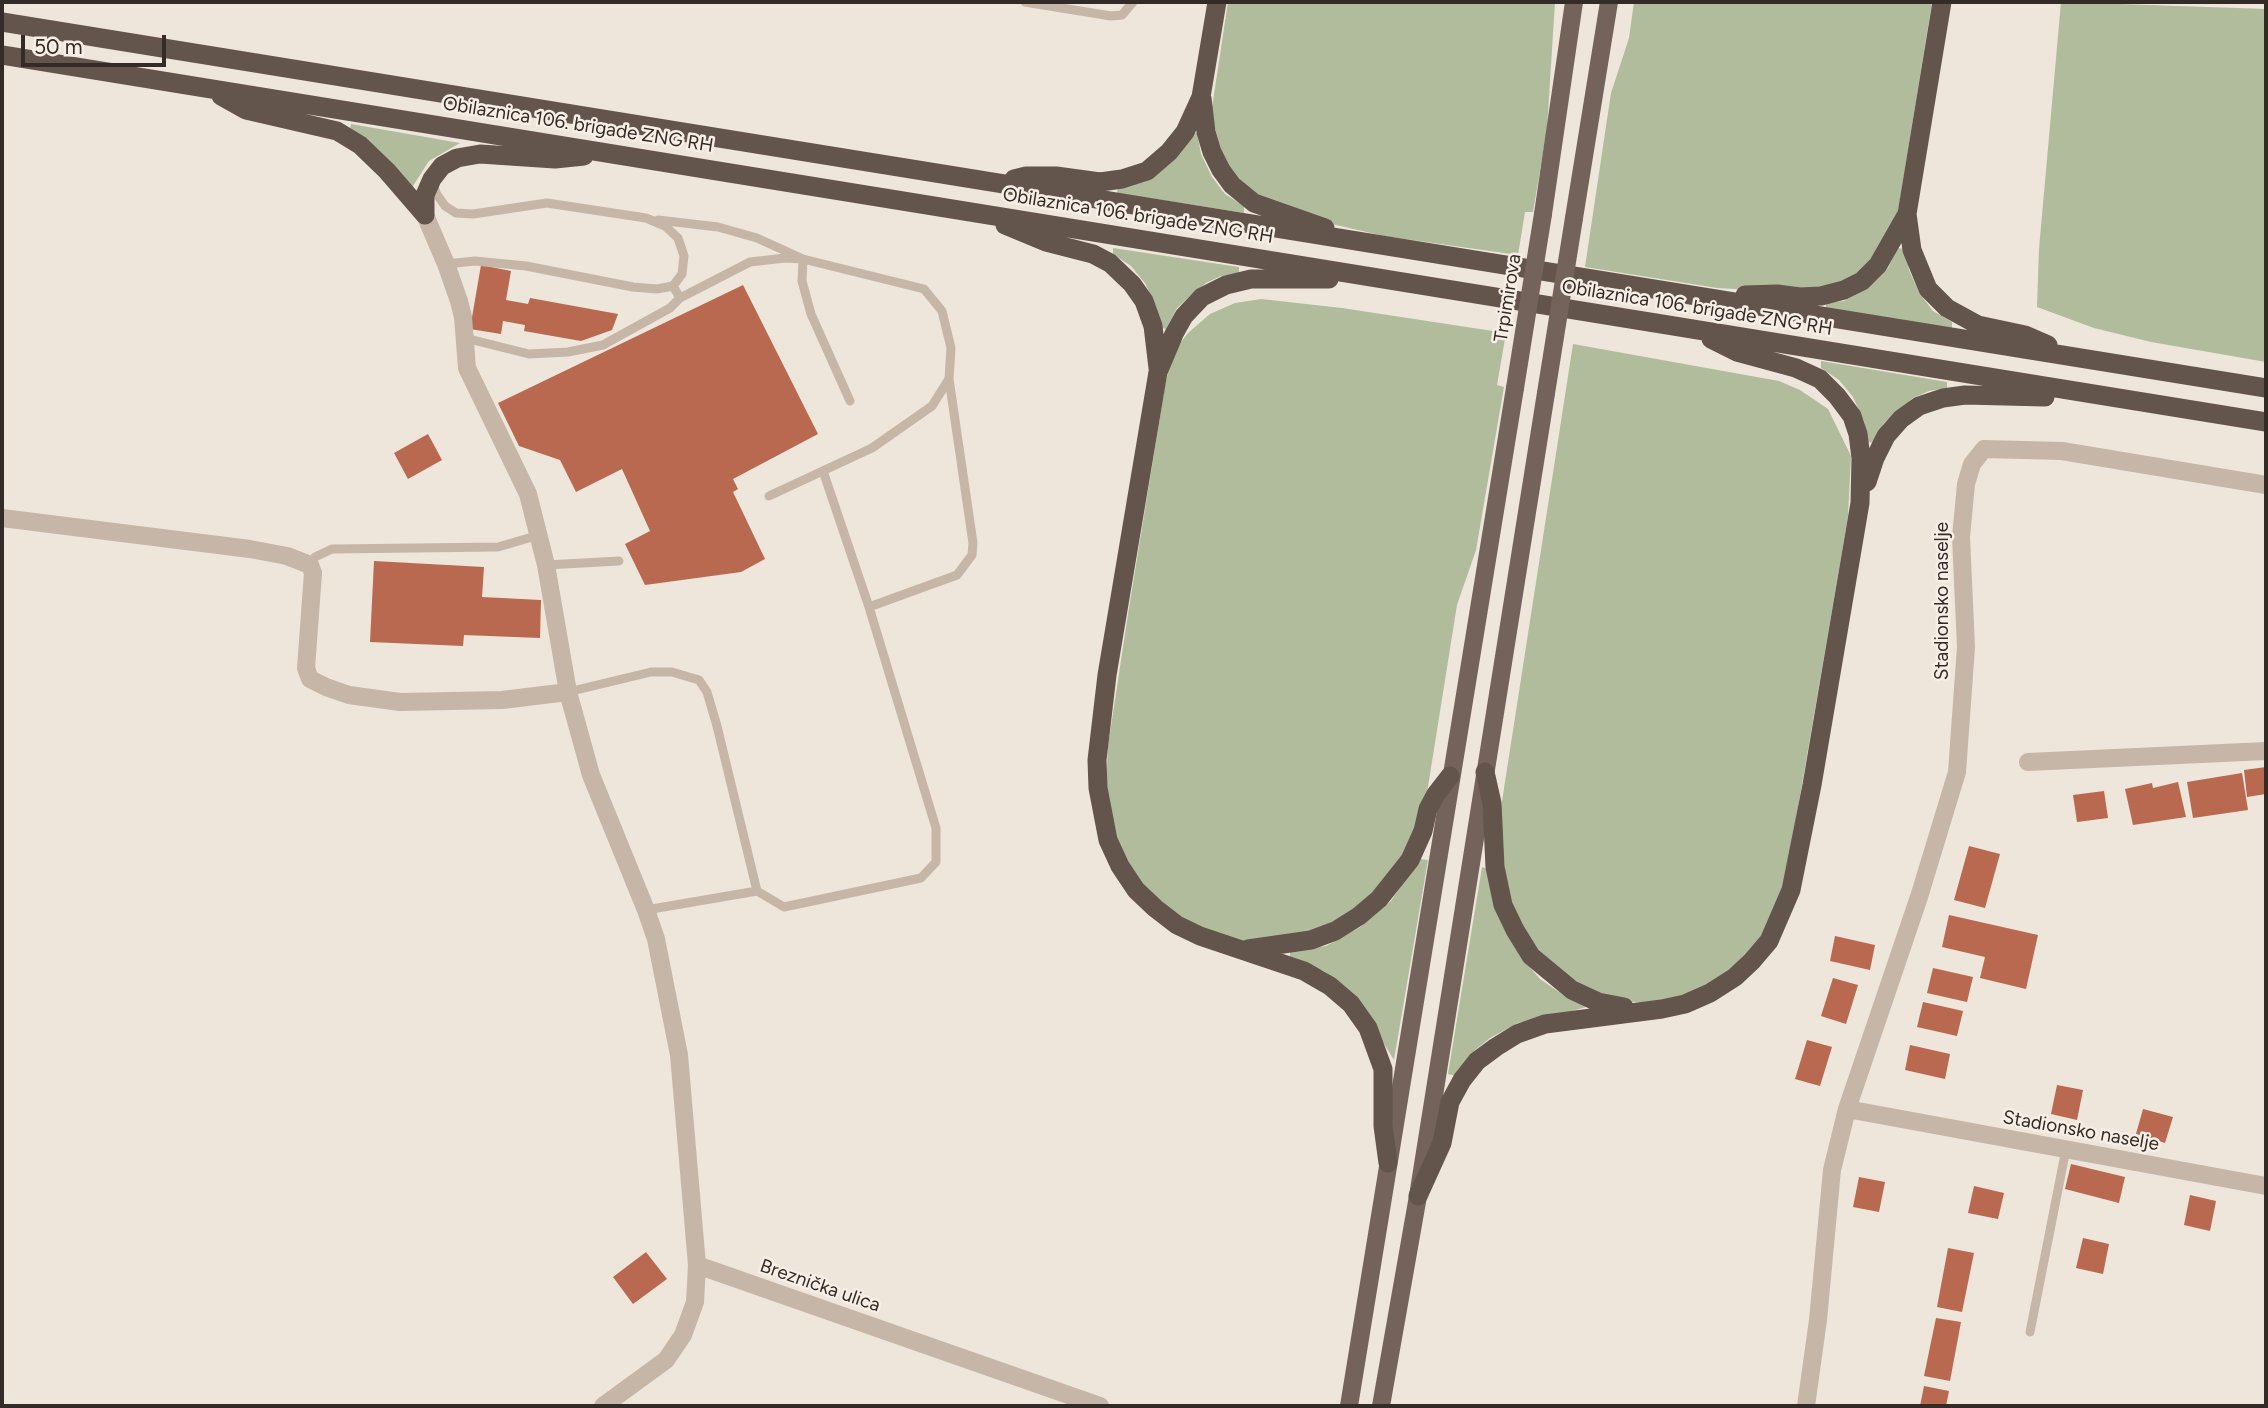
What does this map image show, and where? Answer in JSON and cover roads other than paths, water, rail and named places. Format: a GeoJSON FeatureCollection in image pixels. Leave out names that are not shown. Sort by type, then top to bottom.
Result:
{"type":"FeatureCollection","features":[{"type":"Feature","properties":{"kind":"highway"},"geometry":{"type":"LineString","coordinates":[[1217,2],[1202,97],[1206,132],[1221,170],[1232,185],[1254,203],[1355,241]]}},
{"type":"Feature","properties":{"kind":"highway"},"geometry":{"type":"LineString","coordinates":[[1942,2],[1907,214],[1912,250],[1919,271],[1928,289],[1947,309],[1978,326],[2025,335],[2076,357]]}},
{"type":"Feature","properties":{"kind":"highway","name":"Obilaznica 106. brigade ZNG RH"},"geometry":{"type":"LineString","coordinates":[[2,22],[2266,388]]}},
{"type":"Feature","properties":{"kind":"highway","name":"Obilaznica 106. brigade ZNG RH"},"geometry":{"type":"LineString","coordinates":[[2,55],[2266,422]]}},
{"type":"Feature","properties":{"kind":"highway"},"geometry":{"type":"LineString","coordinates":[[208,89],[246,110],[337,131],[360,145],[425,215]]}},
{"type":"Feature","properties":{"kind":"highway"},"geometry":{"type":"LineString","coordinates":[[996,183],[1026,176],[1056,176],[1100,182],[1147,171],[1169,152],[1185,132],[1202,97]]}},
{"type":"Feature","properties":{"kind":"highway"},"geometry":{"type":"LineString","coordinates":[[425,215],[425,195],[432,179],[442,166],[457,158],[480,153],[555,159],[609,153]]}},
{"type":"Feature","properties":{"kind":"highway"},"geometry":{"type":"LineString","coordinates":[[1709,299],[1777,294],[1800,297],[1844,290],[1862,281],[1878,265],[1907,214]]}},
{"type":"Feature","properties":{"kind":"highway"},"geometry":{"type":"LineString","coordinates":[[987,215],[1022,233],[1093,254],[1110,263],[1132,284],[1144,301],[1153,326],[1158,372]]}},
{"type":"Feature","properties":{"kind":"highway"},"geometry":{"type":"LineString","coordinates":[[1356,276],[1317,281],[1251,279],[1226,285],[1202,297],[1184,316],[1158,372],[1107,676],[1097,760],[1101,814],[1108,840],[1120,866],[1136,890],[1177,925],[1200,936],[1304,971],[1330,986],[1351,1004],[1368,1028],[1383,1069],[1383,1126],[1388,1163]]}},
{"type":"Feature","properties":{"kind":"highway"},"geometry":{"type":"LineString","coordinates":[[1418,1196],[1442,1143],[1450,1102],[1462,1080],[1477,1062],[1517,1034],[1545,1024],[1662,1009],[1685,1004],[1710,993],[1735,977],[1769,941],[1782,914],[1797,868],[1860,503],[1861,458],[1858,434],[1852,416],[1838,396],[1820,379],[1796,368],[1737,352],[1699,331]]}},
{"type":"Feature","properties":{"kind":"highway"},"geometry":{"type":"LineString","coordinates":[[1860,503],[1875,458],[1886,436],[1901,419],[1919,406],[1942,398],[1965,395],[2043,397],[2075,393]]}},
{"type":"Feature","properties":{"kind":"highway"},"geometry":{"type":"LineString","coordinates":[[1485,772],[1492,803],[1495,867],[1503,905],[1531,956],[1572,990],[1598,1002],[1639,1010]]}},
{"type":"Feature","properties":{"kind":"highway"},"geometry":{"type":"LineString","coordinates":[[1244,949],[1311,940],[1335,931],[1359,916],[1379,899],[1410,860],[1436,794],[1450,776]]}},
{"type":"Feature","properties":{"kind":"main road","name":"Trpimirova"},"geometry":{"type":"LineString","coordinates":[[1349,1406],[1544,214],[1574,2]]}},
{"type":"Feature","properties":{"kind":"main road"},"geometry":{"type":"LineString","coordinates":[[1381,1406],[1418,1196],[1609,2]]}},
{"type":"Feature","properties":{"kind":"street"},"geometry":{"type":"LineString","coordinates":[[425,215],[459,301],[467,368],[528,494],[546,565],[568,692],[591,775],[646,910],[666,984],[679,1055],[697,1265],[695,1302],[683,1335],[666,1360],[603,1406]]}},
{"type":"Feature","properties":{"kind":"street","name":"Stadionsko naselje"},"geometry":{"type":"LineString","coordinates":[[1806,1406],[1818,1320],[1832,1170],[1847,1109],[1919,897],[1957,772],[1966,647],[1961,537],[1966,484],[1972,464],[1984,449],[2062,451],[2266,485]]}},
{"type":"Feature","properties":{"kind":"street"},"geometry":{"type":"LineString","coordinates":[[2,518],[250,548],[288,556],[310,565],[313,573],[306,668],[310,679],[349,695],[400,702],[502,700],[568,692]]}},
{"type":"Feature","properties":{"kind":"street"},"geometry":{"type":"LineString","coordinates":[[2028,762],[2266,751]]}},
{"type":"Feature","properties":{"kind":"street","name":"Stadionsko naselje"},"geometry":{"type":"LineString","coordinates":[[1847,1109],[2266,1186]]}},
{"type":"Feature","properties":{"kind":"street","name":"Breznička ulica"},"geometry":{"type":"LineString","coordinates":[[697,1265],[1100,1406]]}},
{"type":"Feature","properties":{"kind":"lane"},"geometry":{"type":"LineString","coordinates":[[1025,2],[1111,16],[1122,15],[1133,2]]}},
{"type":"Feature","properties":{"kind":"lane"},"geometry":{"type":"LineString","coordinates":[[432,179],[436,193],[445,206],[456,213],[473,214],[547,203],[731,231],[757,238],[803,259]]}},
{"type":"Feature","properties":{"kind":"lane"},"geometry":{"type":"LineString","coordinates":[[446,264],[475,261],[526,266],[633,287],[657,289],[673,286],[682,274],[684,256],[678,238],[665,226],[646,218]]}},
{"type":"Feature","properties":{"kind":"lane"},"geometry":{"type":"LineString","coordinates":[[465,338],[529,354],[568,352],[603,345],[670,308],[680,299],[750,262],[785,258],[803,259],[870,273],[924,289],[942,311],[951,348],[949,379],[973,543],[972,555],[957,575],[869,607]]}},
{"type":"Feature","properties":{"kind":"lane"},"geometry":{"type":"LineString","coordinates":[[803,259],[802,281],[811,314],[850,401]]}},
{"type":"Feature","properties":{"kind":"lane"},"geometry":{"type":"LineString","coordinates":[[673,286],[680,299]]}},
{"type":"Feature","properties":{"kind":"lane"},"geometry":{"type":"LineString","coordinates":[[769,496],[872,448],[932,405],[949,379]]}},
{"type":"Feature","properties":{"kind":"lane"},"geometry":{"type":"LineString","coordinates":[[646,910],[757,891],[784,907],[921,878],[936,862],[936,828],[869,607],[823,471]]}},
{"type":"Feature","properties":{"kind":"lane"},"geometry":{"type":"LineString","coordinates":[[310,565],[315,557],[332,549],[498,547],[539,535]]}},
{"type":"Feature","properties":{"kind":"lane"},"geometry":{"type":"LineString","coordinates":[[546,565],[619,561]]}},
{"type":"Feature","properties":{"kind":"lane"},"geometry":{"type":"LineString","coordinates":[[568,692],[651,672],[672,672],[699,680],[707,692],[717,726],[757,891]]}},
{"type":"Feature","properties":{"kind":"lane"},"geometry":{"type":"LineString","coordinates":[[2030,1332],[2066,1149]]}}]}
